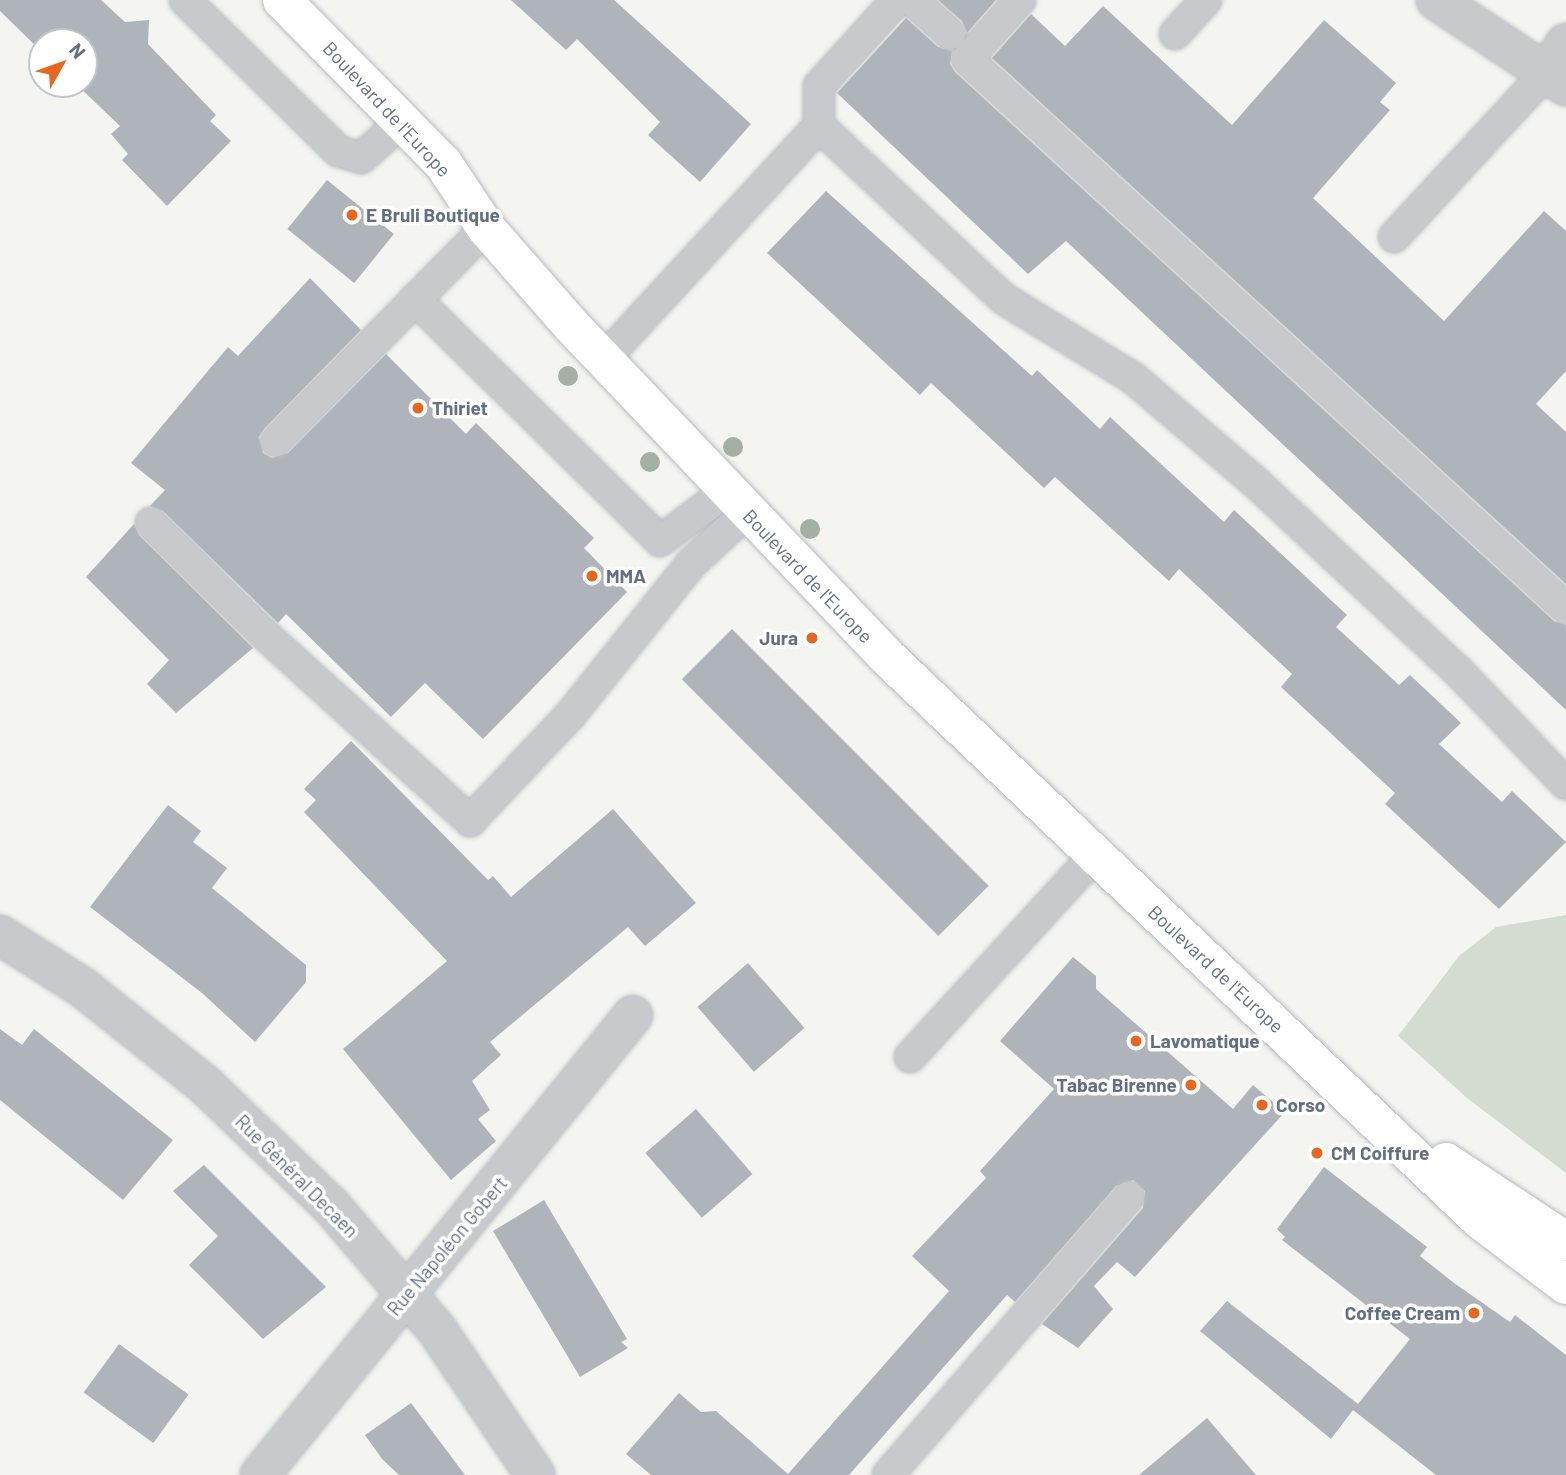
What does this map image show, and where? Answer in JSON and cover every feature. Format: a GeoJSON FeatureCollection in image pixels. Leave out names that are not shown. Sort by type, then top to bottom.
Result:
{"type":"FeatureCollection","features":[{"type":"Feature","properties":{"kind":"main road","name":"Boulevard de l'Europe"},"geometry":{"type":"LineString","coordinates":[[282,0],[443,163],[486,228],[603,360],[887,657],[1373,1115],[1479,1219],[1566,1285]]}},
{"type":"Feature","properties":{"kind":"main road","name":"Boulevard de l'Europe"},"geometry":{"type":"LineString","coordinates":[[1373,1115],[1566,1241]]}},
{"type":"Feature","properties":{"kind":"street"},"geometry":{"type":"LineString","coordinates":[[1436,0],[1555,80],[1566,43]]}},
{"type":"Feature","properties":{"kind":"street","name":"Rue Général Decaen"},"geometry":{"type":"LineString","coordinates":[[0,935],[82,987],[205,1085],[332,1207],[437,1331],[535,1475]]}},
{"type":"Feature","properties":{"kind":"street","name":"Rue Napoléon Gobert"},"geometry":{"type":"LineString","coordinates":[[260,1475],[633,1015]]}},
{"type":"Feature","properties":{"kind":"lane"},"geometry":{"type":"LineString","coordinates":[[185,0],[338,151],[361,158],[403,121]]}},
{"type":"Feature","properties":{"kind":"lane"},"geometry":{"type":"LineString","coordinates":[[603,360],[819,126],[819,86],[897,0]]}},
{"type":"Feature","properties":{"kind":"lane"},"geometry":{"type":"LineString","coordinates":[[912,0],[950,33]]}},
{"type":"Feature","properties":{"kind":"lane"},"geometry":{"type":"LineString","coordinates":[[1020,0],[967,59],[1566,608]]}},
{"type":"Feature","properties":{"kind":"lane"},"geometry":{"type":"LineString","coordinates":[[1174,34],[1206,0]]}},
{"type":"Feature","properties":{"kind":"lane"},"geometry":{"type":"LineString","coordinates":[[1394,237],[1555,80]]}},
{"type":"Feature","properties":{"kind":"lane"},"geometry":{"type":"LineString","coordinates":[[819,126],[1004,299],[1132,378],[1254,481],[1457,670],[1566,783]]}},
{"type":"Feature","properties":{"kind":"lane"},"geometry":{"type":"LineString","coordinates":[[276,441],[486,228]]}},
{"type":"Feature","properties":{"kind":"lane"},"geometry":{"type":"LineString","coordinates":[[415,299],[660,541],[737,502]]}},
{"type":"Feature","properties":{"kind":"lane"},"geometry":{"type":"LineString","coordinates":[[151,523],[263,633],[470,821],[572,713],[737,502]]}},
{"type":"Feature","properties":{"kind":"lane"},"geometry":{"type":"LineString","coordinates":[[910,1057],[1095,855]]}},
{"type":"Feature","properties":{"kind":"lane"},"geometry":{"type":"LineString","coordinates":[[888,1475],[1129,1197]]}},
{"type":"Feature","properties":{"kind":"shaded area"},"geometry":{"type":"Polygon","coordinates":[[[1566,915],[1566,1173],[1467,1098],[1398,1036],[1459,956],[1496,927],[1566,915]]]}},
{"type":"Feature","properties":{"kind":"building"},"geometry":{"type":"Polygon","coordinates":[[[0,0],[101,0],[125,22],[149,20],[148,44],[216,115],[210,121],[231,141],[167,206],[122,160],[128,154],[111,134],[120,126],[91,98],[98,98],[98,28],[28,28],[28,38],[0,11],[0,0]]]}},
{"type":"Feature","properties":{"kind":"building"},"geometry":{"type":"Polygon","coordinates":[[[511,0],[614,0],[751,124],[700,182],[648,135],[660,122],[577,39],[566,50],[511,0]]]}},
{"type":"Feature","properties":{"kind":"building"},"geometry":{"type":"Polygon","coordinates":[[[938,0],[996,0],[967,33],[962,21],[938,0]]]}},
{"type":"Feature","properties":{"kind":"building"},"geometry":{"type":"Polygon","coordinates":[[[1103,6],[1232,125],[1324,20],[1396,83],[1380,102],[1390,110],[1313,198],[1444,321],[1544,211],[1566,231],[1566,371],[1536,404],[1566,432],[1566,584],[992,58],[1031,14],[1065,46],[1103,6]]]}},
{"type":"Feature","properties":{"kind":"building"},"geometry":{"type":"Polygon","coordinates":[[[906,18],[938,47],[952,51],[950,64],[955,72],[1554,621],[1566,625],[1566,710],[1066,241],[1028,274],[837,93],[906,18]]]}},
{"type":"Feature","properties":{"kind":"building"},"geometry":{"type":"Polygon","coordinates":[[[327,180],[394,234],[354,283],[287,229],[327,180]]]}},
{"type":"Feature","properties":{"kind":"building"},"geometry":{"type":"Polygon","coordinates":[[[826,191],[1032,376],[1037,370],[1100,429],[1110,417],[1224,522],[1234,510],[1347,615],[1336,627],[1399,685],[1410,675],[1461,723],[1439,744],[1502,802],[1512,791],[1566,842],[1499,909],[1385,804],[1395,793],[1281,687],[1292,674],[1179,569],[1169,581],[1055,477],[1044,488],[931,383],[920,395],[767,253],[826,191]]]}},
{"type":"Feature","properties":{"kind":"building"},"geometry":{"type":"Polygon","coordinates":[[[310,278],[361,330],[264,429],[259,437],[263,453],[272,458],[288,453],[386,354],[466,434],[476,423],[594,538],[584,548],[627,592],[483,739],[425,683],[391,717],[286,614],[278,623],[163,511],[150,506],[165,490],[131,463],[228,347],[238,356],[310,278]]]}},
{"type":"Feature","properties":{"kind":"building"},"geometry":{"type":"Polygon","coordinates":[[[134,524],[139,535],[253,648],[176,713],[147,684],[169,660],[86,577],[134,524]]]}},
{"type":"Feature","properties":{"kind":"building"},"geometry":{"type":"Polygon","coordinates":[[[732,629],[989,886],[938,936],[682,679],[732,629]]]}},
{"type":"Feature","properties":{"kind":"building"},"geometry":{"type":"Polygon","coordinates":[[[351,741],[488,880],[493,876],[511,897],[613,809],[696,903],[645,946],[628,927],[490,1042],[501,1055],[472,1081],[490,1110],[478,1119],[496,1141],[451,1180],[343,1049],[447,961],[304,812],[316,800],[304,789],[351,741]]]}},
{"type":"Feature","properties":{"kind":"building"},"geometry":{"type":"Polygon","coordinates":[[[168,805],[201,831],[193,842],[227,868],[212,888],[306,965],[306,982],[255,1042],[202,993],[90,907],[168,805]]]}},
{"type":"Feature","properties":{"kind":"building"},"geometry":{"type":"Polygon","coordinates":[[[1073,957],[1096,976],[1096,989],[1233,1109],[1253,1085],[1285,1112],[1135,1277],[1117,1262],[1094,1286],[1113,1309],[1078,1348],[1042,1324],[1143,1208],[1145,1191],[1133,1180],[1116,1186],[1015,1302],[1007,1295],[849,1475],[651,1475],[626,1454],[679,1393],[701,1412],[716,1411],[788,1474],[949,1291],[912,1256],[986,1178],[980,1171],[1054,1089],[1000,1041],[1073,957]]]}},
{"type":"Feature","properties":{"kind":"building"},"geometry":{"type":"Polygon","coordinates":[[[748,963],[804,1028],[754,1072],[697,1007],[748,963]]]}},
{"type":"Feature","properties":{"kind":"building"},"geometry":{"type":"Polygon","coordinates":[[[0,1029],[22,1045],[34,1029],[173,1140],[123,1200],[0,1100],[0,1029]]]}},
{"type":"Feature","properties":{"kind":"building"},"geometry":{"type":"Polygon","coordinates":[[[696,1109],[752,1174],[702,1218],[645,1153],[696,1109]]]}},
{"type":"Feature","properties":{"kind":"building"},"geometry":{"type":"Polygon","coordinates":[[[204,1165],[326,1287],[263,1339],[189,1265],[218,1236],[173,1191],[204,1165]]]}},
{"type":"Feature","properties":{"kind":"building"},"geometry":{"type":"Polygon","coordinates":[[[1324,1167],[1427,1247],[1420,1256],[1454,1283],[1510,1322],[1515,1315],[1566,1355],[1566,1475],[1436,1475],[1353,1410],[1331,1439],[1200,1331],[1227,1301],[1358,1404],[1410,1339],[1282,1240],[1285,1237],[1277,1229],[1324,1167]]]}},
{"type":"Feature","properties":{"kind":"building"},"geometry":{"type":"Polygon","coordinates":[[[544,1200],[627,1339],[621,1342],[628,1348],[580,1377],[493,1231],[544,1200]]]}},
{"type":"Feature","properties":{"kind":"building"},"geometry":{"type":"Polygon","coordinates":[[[119,1344],[189,1395],[153,1443],[84,1393],[119,1344]]]}},
{"type":"Feature","properties":{"kind":"building"},"geometry":{"type":"Polygon","coordinates":[[[411,1403],[465,1475],[399,1475],[382,1459],[365,1435],[411,1403]]]}},
{"type":"Feature","properties":{"kind":"building"},"geometry":{"type":"Polygon","coordinates":[[[1207,1418],[1256,1475],[1139,1475],[1207,1418]]]}},
{"type":"Feature","properties":{"kind":"place","name":"E Bruli Boutique"},"geometry":{"type":"Point","coordinates":[352,215]}},
{"type":"Feature","properties":{"kind":"place","name":"Thiriet"},"geometry":{"type":"Point","coordinates":[418,408]}},
{"type":"Feature","properties":{"kind":"place","name":"MMA"},"geometry":{"type":"Point","coordinates":[592,576]}},
{"type":"Feature","properties":{"kind":"place","name":"Jura"},"geometry":{"type":"Point","coordinates":[812,638]}},
{"type":"Feature","properties":{"kind":"place","name":"Lavomatique"},"geometry":{"type":"Point","coordinates":[1136,1041]}},
{"type":"Feature","properties":{"kind":"place","name":"Tabac Birenne"},"geometry":{"type":"Point","coordinates":[1191,1085]}},
{"type":"Feature","properties":{"kind":"place","name":"Corso"},"geometry":{"type":"Point","coordinates":[1262,1105]}},
{"type":"Feature","properties":{"kind":"place","name":"CM Coiffure"},"geometry":{"type":"Point","coordinates":[1317,1153]}},
{"type":"Feature","properties":{"kind":"place","name":"Coffee Cream"},"geometry":{"type":"Point","coordinates":[1474,1313]}}]}
